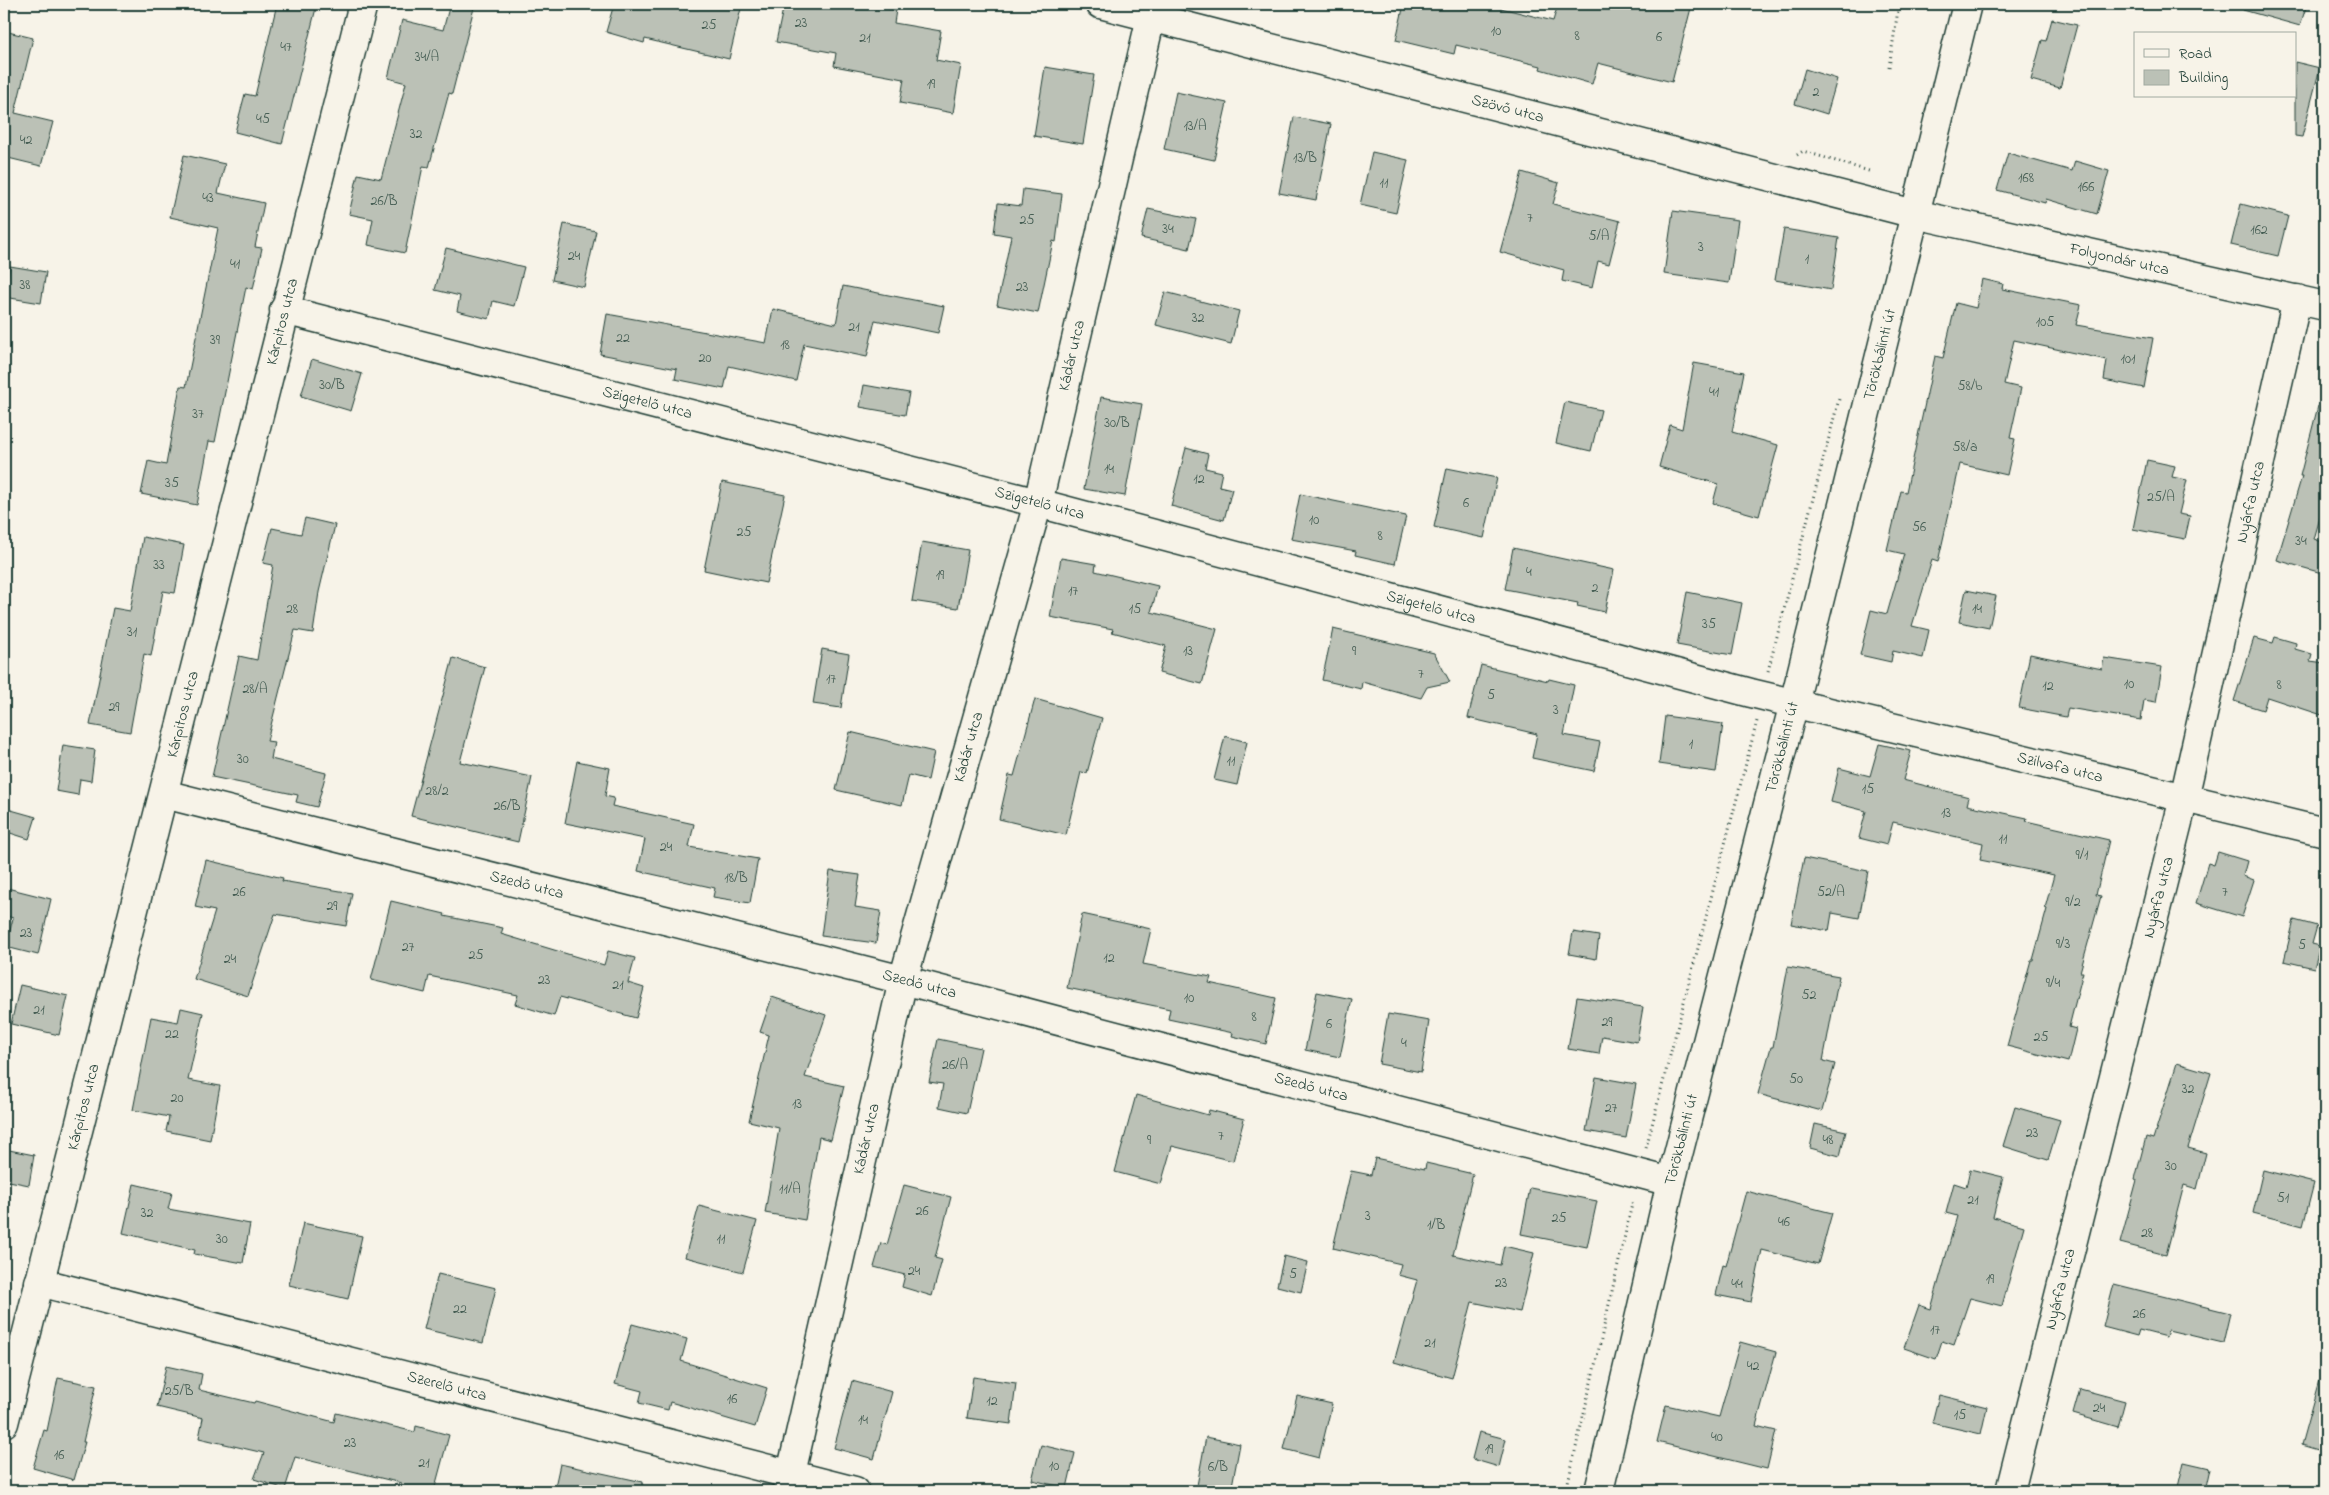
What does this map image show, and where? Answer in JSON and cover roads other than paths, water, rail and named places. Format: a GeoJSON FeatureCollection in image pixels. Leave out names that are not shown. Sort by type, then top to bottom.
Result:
{"type":"FeatureCollection","features":[{"type":"Feature","properties":{"kind":"street","name":"Kárpitos utca"},"geometry":{"type":"LineString","coordinates":[[4,1423],[38,1282],[164,794],[284,310],[363,4]]}},
{"type":"Feature","properties":{"kind":"street","name":"Szövő utca"},"geometry":{"type":"LineString","coordinates":[[1100,4],[1152,10],[1915,214]]}},
{"type":"Feature","properties":{"kind":"street","name":"Törökbálinti út"},"geometry":{"type":"LineString","coordinates":[[1598,1491],[1671,1182],[1794,703],[1967,4]]}},
{"type":"Feature","properties":{"kind":"street","name":"Kádár utca"},"geometry":{"type":"LineString","coordinates":[[789,1483],[903,980],[1038,503],[1152,10]]}},
{"type":"Feature","properties":{"kind":"street","name":"Folyondár utca"},"geometry":{"type":"LineString","coordinates":[[1915,214],[2325,306]]}},
{"type":"Feature","properties":{"kind":"street","name":"Nyárfa utca"},"geometry":{"type":"LineString","coordinates":[[2010,1491],[2184,798],[2296,298]]}},
{"type":"Feature","properties":{"kind":"street","name":"Szigetelő utca"},"geometry":{"type":"LineString","coordinates":[[284,310],[1038,503],[1741,691],[1794,703]]}},
{"type":"Feature","properties":{"kind":"street","name":"Szilvafa utca"},"geometry":{"type":"LineString","coordinates":[[1794,703],[2325,832]]}},
{"type":"Feature","properties":{"kind":"street","name":"Szedő utca"},"geometry":{"type":"LineString","coordinates":[[164,794],[903,980],[1671,1182]]}},
{"type":"Feature","properties":{"kind":"street","name":"Szerelő utca"},"geometry":{"type":"LineString","coordinates":[[38,1282],[789,1483],[855,1491]]}}]}
